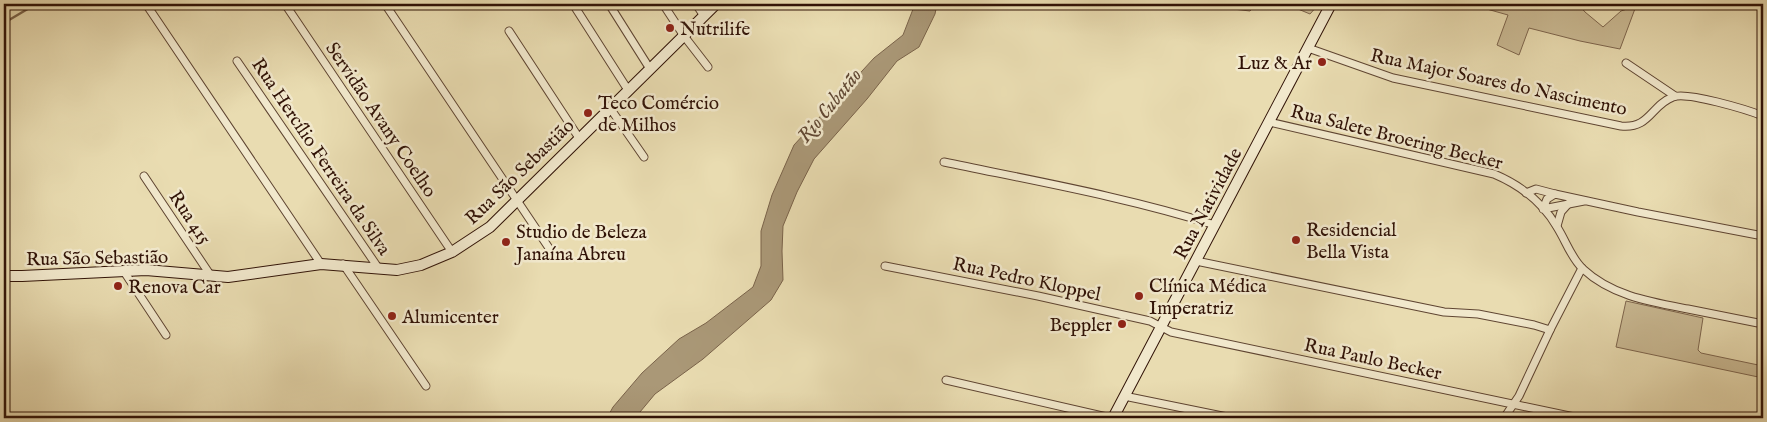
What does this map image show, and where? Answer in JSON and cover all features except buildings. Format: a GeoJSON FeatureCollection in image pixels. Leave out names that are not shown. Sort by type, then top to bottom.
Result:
{"type":"FeatureCollection","features":[{"type":"Feature","properties":{"kind":"main road","name":"Rua São Sebastião"},"geometry":{"type":"LineString","coordinates":[[4,276],[123,270],[160,271],[212,277],[248,275],[321,264],[343,264],[379,269],[408,268],[421,265],[452,252],[490,227],[716,4]]}},
{"type":"Feature","properties":{"kind":"main road","name":"Rua Natividade"},"geometry":{"type":"LineString","coordinates":[[1112,418],[1331,4]]}},
{"type":"Feature","properties":{"kind":"street"},"geometry":{"type":"LineString","coordinates":[[146,4],[321,264]]}},
{"type":"Feature","properties":{"kind":"street","name":"Servidão Avany Coelho"},"geometry":{"type":"LineString","coordinates":[[285,4],[452,252]]}},
{"type":"Feature","properties":{"kind":"street"},"geometry":{"type":"LineString","coordinates":[[385,4],[555,257]]}},
{"type":"Feature","properties":{"kind":"street"},"geometry":{"type":"LineString","coordinates":[[572,4],[628,90]]}},
{"type":"Feature","properties":{"kind":"street"},"geometry":{"type":"LineString","coordinates":[[608,4],[650,69]]}},
{"type":"Feature","properties":{"kind":"street"},"geometry":{"type":"LineString","coordinates":[[662,4],[708,67]]}},
{"type":"Feature","properties":{"kind":"street"},"geometry":{"type":"LineString","coordinates":[[696,4],[704,16]]}},
{"type":"Feature","properties":{"kind":"street"},"geometry":{"type":"LineString","coordinates":[[509,31],[579,138]]}},
{"type":"Feature","properties":{"kind":"street","name":"Rua Major Soares do Nascimento"},"geometry":{"type":"LineString","coordinates":[[1308,48],[1393,78],[1621,126],[1630,127],[1642,122],[1664,102],[1675,96]]}},
{"type":"Feature","properties":{"kind":"street","name":"Rua Hercílio Ferreira da Silva"},"geometry":{"type":"LineString","coordinates":[[237,61],[379,269]]}},
{"type":"Feature","properties":{"kind":"street"},"geometry":{"type":"LineString","coordinates":[[1626,63],[1675,96],[1693,97],[1751,111],[1763,116]]}},
{"type":"Feature","properties":{"kind":"street"},"geometry":{"type":"LineString","coordinates":[[610,108],[644,157]]}},
{"type":"Feature","properties":{"kind":"street","name":"Rua Salete Broering Becker"},"geometry":{"type":"LineString","coordinates":[[1269,122],[1494,174],[1526,192],[1557,226],[1582,268],[1606,286],[1636,298],[1763,324]]}},
{"type":"Feature","properties":{"kind":"street"},"geometry":{"type":"LineString","coordinates":[[944,162],[1086,191],[1174,212],[1215,225]]}},
{"type":"Feature","properties":{"kind":"street","name":"Rua 415"},"geometry":{"type":"LineString","coordinates":[[144,176],[212,277]]}},
{"type":"Feature","properties":{"kind":"street"},"geometry":{"type":"LineString","coordinates":[[1526,192],[1536,189],[1638,212],[1763,236]]}},
{"type":"Feature","properties":{"kind":"street"},"geometry":{"type":"LineString","coordinates":[[1543,209],[1546,199],[1555,194]]}},
{"type":"Feature","properties":{"kind":"street"},"geometry":{"type":"LineString","coordinates":[[1543,209],[1584,200]]}},
{"type":"Feature","properties":{"kind":"street"},"geometry":{"type":"LineString","coordinates":[[1557,226],[1561,212],[1570,202]]}},
{"type":"Feature","properties":{"kind":"street"},"geometry":{"type":"LineString","coordinates":[[1196,261],[1432,309],[1478,314],[1550,330]]}},
{"type":"Feature","properties":{"kind":"street"},"geometry":{"type":"LineString","coordinates":[[343,264],[426,386]]}},
{"type":"Feature","properties":{"kind":"street","name":"Rua Pedro Kloppel"},"geometry":{"type":"LineString","coordinates":[[885,266],[1038,296],[1150,321],[1161,327]]}},
{"type":"Feature","properties":{"kind":"street"},"geometry":{"type":"LineString","coordinates":[[1504,418],[1519,396],[1582,268]]}},
{"type":"Feature","properties":{"kind":"street"},"geometry":{"type":"LineString","coordinates":[[123,270],[166,335]]}},
{"type":"Feature","properties":{"kind":"street","name":"Rua Paulo Becker"},"geometry":{"type":"LineString","coordinates":[[1161,327],[1171,332],[1579,418]]}},
{"type":"Feature","properties":{"kind":"street"},"geometry":{"type":"LineString","coordinates":[[946,380],[1112,418]]}},
{"type":"Feature","properties":{"kind":"street"},"geometry":{"type":"LineString","coordinates":[[1124,396],[1232,418]]}},
{"type":"Feature","properties":{"kind":"shaded area"},"geometry":{"type":"Polygon","coordinates":[[[915,4],[937,4],[935,14],[919,47],[897,61],[867,99],[814,159],[797,192],[783,226],[783,280],[771,300],[703,359],[655,394],[635,418],[607,418],[613,407],[642,373],[679,339],[706,323],[753,287],[761,266],[761,231],[772,195],[794,145],[874,58],[903,35],[915,4]]]}},
{"type":"Feature","properties":{"kind":"shaded area"},"geometry":{"type":"Polygon","coordinates":[[[1190,4],[1257,4],[1250,11],[1190,4]]]}},
{"type":"Feature","properties":{"kind":"shaded area"},"geometry":{"type":"Polygon","coordinates":[[[1286,4],[1316,4],[1318,5],[1310,14],[1286,4]]]}},
{"type":"Feature","properties":{"kind":"shaded area"},"geometry":{"type":"Polygon","coordinates":[[[1469,4],[1578,4],[1603,27],[1621,11],[1636,6],[1620,49],[1529,28],[1519,55],[1497,45],[1508,15],[1469,4]]]}},
{"type":"Feature","properties":{"kind":"shaded area"},"geometry":{"type":"Polygon","coordinates":[[[1626,301],[1703,318],[1698,350],[1701,353],[1763,366],[1763,378],[1616,347],[1626,301]]]}},
{"type":"Feature","properties":{"kind":"waterway"},"geometry":{"type":"LineString","coordinates":[[4,23],[36,4]]}},
{"type":"Feature","properties":{"kind":"place","name":"Nutrilife"},"geometry":{"type":"Point","coordinates":[670,28]}},
{"type":"Feature","properties":{"kind":"place","name":"Luz & Ar"},"geometry":{"type":"Point","coordinates":[1322,62]}},
{"type":"Feature","properties":{"kind":"place","name":"Teco Comércio de Milhos"},"geometry":{"type":"Point","coordinates":[588,113]}},
{"type":"Feature","properties":{"kind":"place","name":"Residencial Bella Vista"},"geometry":{"type":"Point","coordinates":[1296,240]}},
{"type":"Feature","properties":{"kind":"place","name":"Studio de Beleza Janaína Abreu"},"geometry":{"type":"Point","coordinates":[506,242]}},
{"type":"Feature","properties":{"kind":"place","name":"Renova Car"},"geometry":{"type":"Point","coordinates":[118,286]}},
{"type":"Feature","properties":{"kind":"place","name":"Clínica Médica Imperatriz"},"geometry":{"type":"Point","coordinates":[1139,296]}},
{"type":"Feature","properties":{"kind":"place","name":"Alumicenter"},"geometry":{"type":"Point","coordinates":[392,316]}},
{"type":"Feature","properties":{"kind":"place","name":"Beppler"},"geometry":{"type":"Point","coordinates":[1122,324]}},
{"type":"Feature","properties":{"kind":"water label","name":"Rio Cubatão"},"geometry":{"type":"Point","coordinates":[829,105]}}]}
